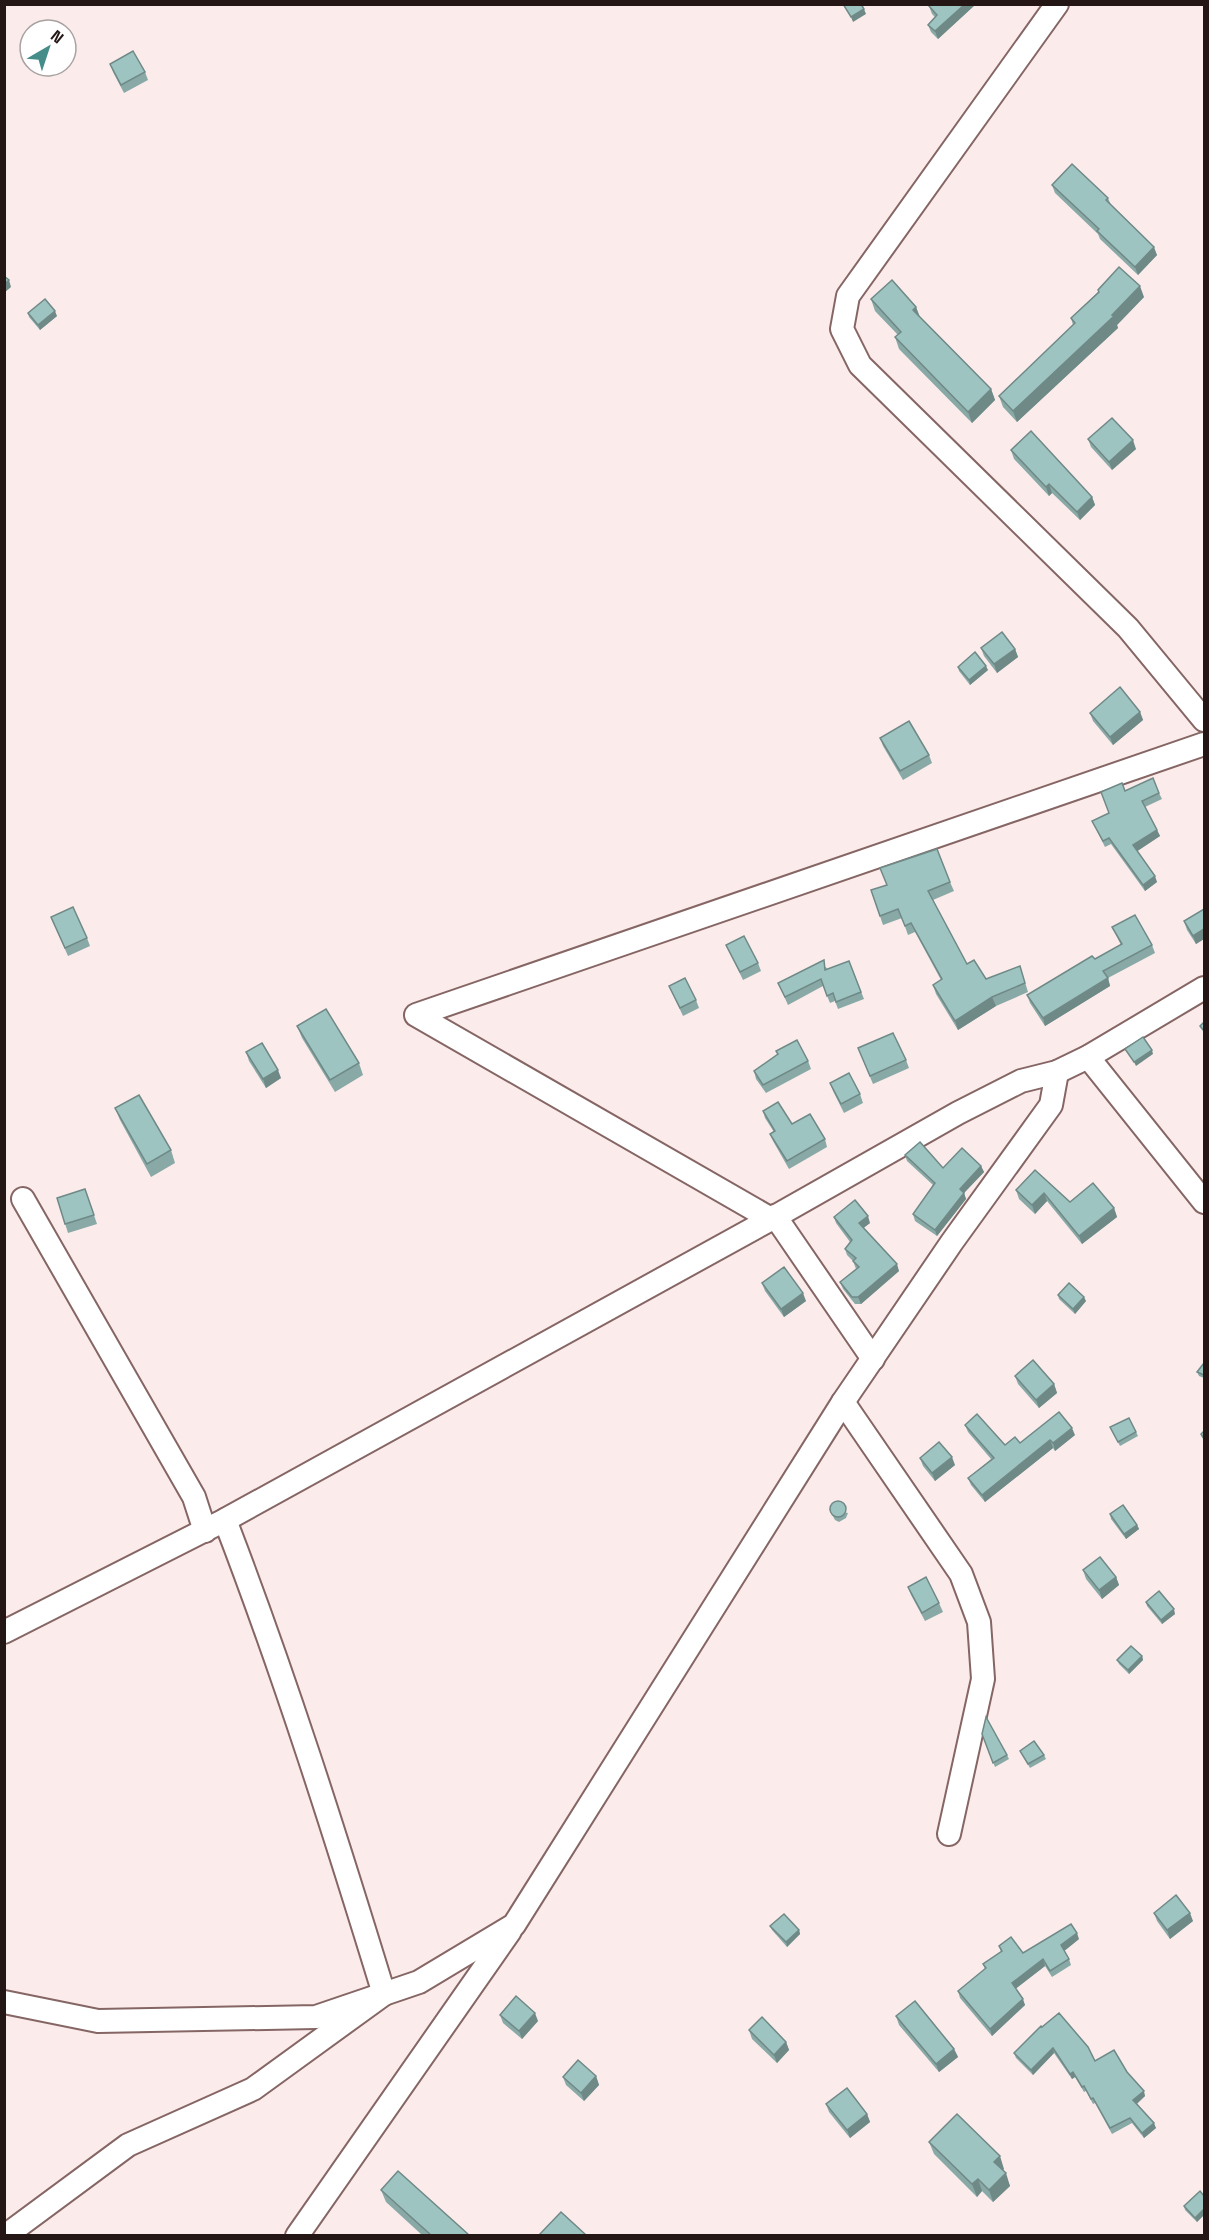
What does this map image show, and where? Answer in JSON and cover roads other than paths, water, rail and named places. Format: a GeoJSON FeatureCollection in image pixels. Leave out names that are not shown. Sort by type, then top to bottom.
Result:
{"type":"FeatureCollection","features":[{"type":"Feature","properties":{"kind":"street"},"geometry":{"type":"LineString","coordinates":[[1057,4],[848,296],[842,329],[860,365],[1128,628],[1204,720]]}},
{"type":"Feature","properties":{"kind":"street"},"geometry":{"type":"LineString","coordinates":[[873,1359],[773,1218],[416,1015],[1204,744]]}},
{"type":"Feature","properties":{"kind":"street"},"geometry":{"type":"LineString","coordinates":[[4,1632],[225,1520],[773,1218],[958,1113],[1021,1081],[1057,1072],[1088,1057],[1204,988]]}},
{"type":"Feature","properties":{"kind":"street"},"geometry":{"type":"LineString","coordinates":[[1088,1057],[1204,1202]]}},
{"type":"Feature","properties":{"kind":"street"},"geometry":{"type":"LineString","coordinates":[[305,2232],[514,1925],[843,1402],[952,1242],[1051,1105],[1057,1072]]}},
{"type":"Feature","properties":{"kind":"street"},"geometry":{"type":"LineString","coordinates":[[23,1199],[194,1497],[205,1530]]}},
{"type":"Feature","properties":{"kind":"street"},"geometry":{"type":"LineString","coordinates":[[843,1402],[961,1574],[979,1622],[983,1679],[949,1834]]}},
{"type":"Feature","properties":{"kind":"street"},"geometry":{"type":"LineString","coordinates":[[225,1520],[269,1635],[331,1820],[384,1994]]}},
{"type":"Feature","properties":{"kind":"street"},"geometry":{"type":"LineString","coordinates":[[4,2002],[98,2021],[316,2017],[418,1982],[514,1925]]}},
{"type":"Feature","properties":{"kind":"street"},"geometry":{"type":"LineString","coordinates":[[4,2235],[128,2145],[252,2089],[384,1994]]}}]}
